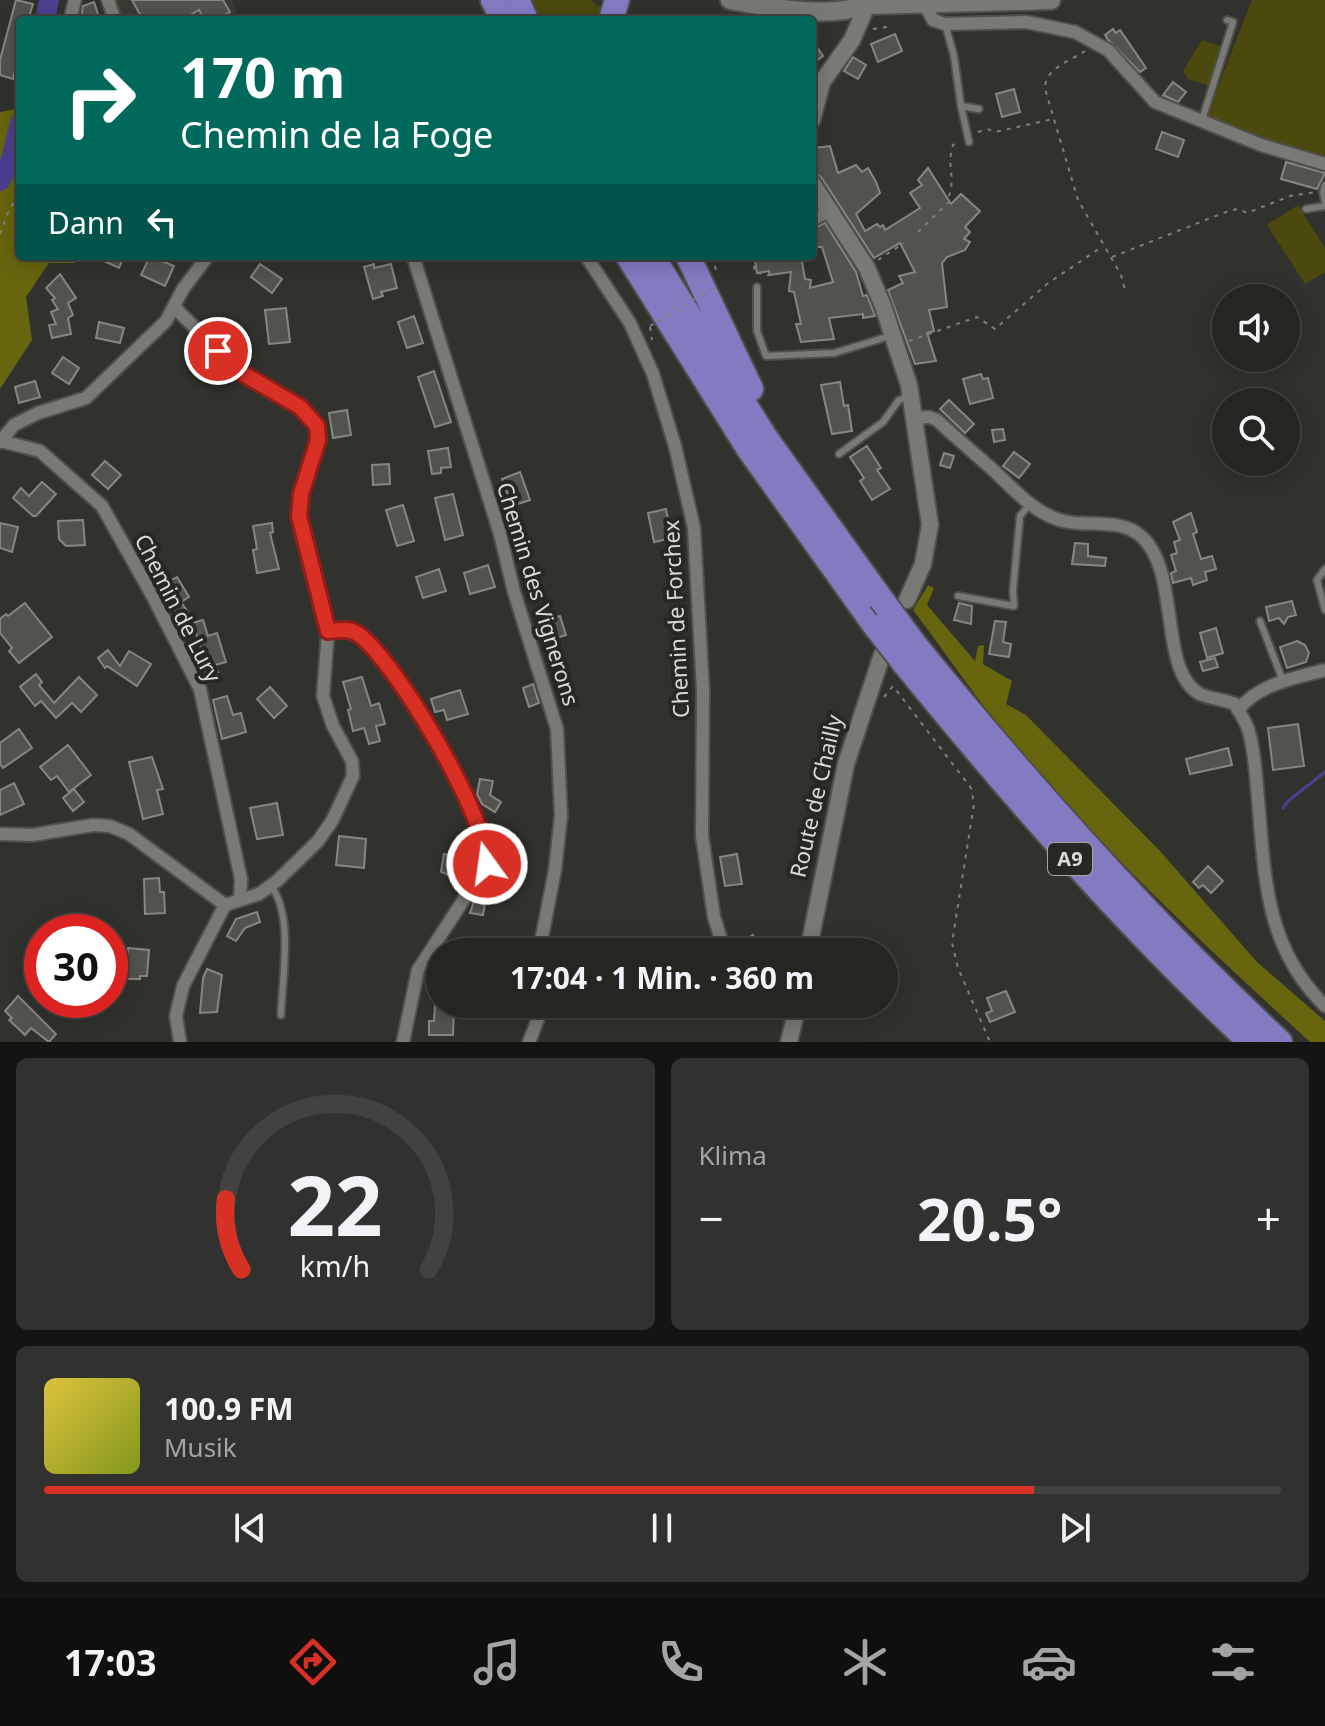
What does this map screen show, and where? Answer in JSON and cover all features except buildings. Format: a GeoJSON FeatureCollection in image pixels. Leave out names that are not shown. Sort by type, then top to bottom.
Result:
{"type":"FeatureCollection","features":[{"type":"Feature","properties":{"kind":"highway","name":"A9"},"geometry":{"type":"LineString","coordinates":[[630,260],[748,448],[876,627],[992,770],[1100,892],[1250,1042]]}},
{"type":"Feature","properties":{"kind":"highway","name":"A9"},"geometry":{"type":"LineString","coordinates":[[654,260],[732,386],[805,495],[881,599],[900,654],[1008,757],[1098,859],[1187,952],[1280,1042]]}},
{"type":"Feature","properties":{"kind":"highway"},"geometry":{"type":"LineString","coordinates":[[690,260],[739,367],[805,495]]}},
{"type":"Feature","properties":{"kind":"main road"},"geometry":{"type":"LineString","coordinates":[[730,0],[845,12],[863,2],[925,5],[1051,0]]}},
{"type":"Feature","properties":{"kind":"street"},"geometry":{"type":"LineString","coordinates":[[816,105],[822,82],[852,40],[863,2]]}},
{"type":"Feature","properties":{"kind":"street"},"geometry":{"type":"LineString","coordinates":[[925,5],[933,20],[945,24],[1026,22],[1075,32],[1108,50],[1150,98],[1261,145],[1325,164]]}},
{"type":"Feature","properties":{"kind":"street"},"geometry":{"type":"LineString","coordinates":[[816,189],[867,268],[895,340],[911,396],[930,525],[923,564],[907,600]]}},
{"type":"Feature","properties":{"kind":"street"},"geometry":{"type":"LineString","coordinates":[[816,218],[830,210]]}},
{"type":"Feature","properties":{"kind":"street"},"geometry":{"type":"LineString","coordinates":[[0,442],[14,425],[38,413],[86,398],[166,321],[183,289],[205,260]]}},
{"type":"Feature","properties":{"kind":"street","name":"Chemin des Vignerons"},"geometry":{"type":"LineString","coordinates":[[414,260],[557,729],[561,816],[555,870],[542,938]]}},
{"type":"Feature","properties":{"kind":"street","name":"Chemin de Forchex"},"geometry":{"type":"LineString","coordinates":[[589,260],[630,323],[653,374],[675,446],[694,528],[703,691],[702,836],[714,917],[721,938]]}},
{"type":"Feature","properties":{"kind":"street"},"geometry":{"type":"LineString","coordinates":[[174,307],[240,372],[300,407],[317,426],[318,440],[301,494],[299,516],[328,631],[323,696],[333,726],[352,761],[353,776],[332,821],[318,841],[259,894],[225,905],[183,986],[176,1016],[180,1042]]}},
{"type":"Feature","properties":{"kind":"street"},"geometry":{"type":"LineString","coordinates":[[915,418],[937,420],[1030,504],[1053,518],[1124,526],[1142,537],[1156,558],[1165,584],[1173,642],[1181,669],[1200,694],[1235,704],[1249,733],[1266,877],[1276,930],[1294,969],[1325,1006]]}},
{"type":"Feature","properties":{"kind":"street","name":"Chemin de Lury"},"geometry":{"type":"LineString","coordinates":[[0,442],[40,451],[102,506],[152,595],[200,689],[241,879],[240,900]]}},
{"type":"Feature","properties":{"kind":"street"},"geometry":{"type":"LineString","coordinates":[[328,631],[346,630],[361,636],[412,700],[468,803],[487,852],[487,864],[418,970],[403,1042]]}},
{"type":"Feature","properties":{"kind":"street","name":"Route de Chailly"},"geometry":{"type":"LineString","coordinates":[[811,938],[846,764],[900,654]]}},
{"type":"Feature","properties":{"kind":"street"},"geometry":{"type":"LineString","coordinates":[[1238,710],[1248,697],[1283,681],[1325,670]]}},
{"type":"Feature","properties":{"kind":"street"},"geometry":{"type":"LineString","coordinates":[[0,834],[32,835],[93,825],[110,826],[129,834],[225,905]]}},
{"type":"Feature","properties":{"kind":"street"},"geometry":{"type":"LineString","coordinates":[[529,1042],[538,1018]]}},
{"type":"Feature","properties":{"kind":"street"},"geometry":{"type":"LineString","coordinates":[[789,1042],[795,1018]]}},
{"type":"Feature","properties":{"kind":"lane"},"geometry":{"type":"LineString","coordinates":[[1202,120],[1233,22],[1227,20]]}},
{"type":"Feature","properties":{"kind":"lane"},"geometry":{"type":"LineString","coordinates":[[945,24],[954,56],[968,140]]}},
{"type":"Feature","properties":{"kind":"lane"},"geometry":{"type":"LineString","coordinates":[[961,106],[979,109]]}},
{"type":"Feature","properties":{"kind":"lane"},"geometry":{"type":"LineString","coordinates":[[1306,209],[1325,204],[1324,188]]}},
{"type":"Feature","properties":{"kind":"lane"},"geometry":{"type":"LineString","coordinates":[[757,287],[757,331],[766,356],[834,353],[895,340]]}},
{"type":"Feature","properties":{"kind":"lane"},"geometry":{"type":"LineString","coordinates":[[839,454],[883,422],[899,400],[911,396]]}},
{"type":"Feature","properties":{"kind":"lane"},"geometry":{"type":"LineString","coordinates":[[958,596],[1014,606],[1020,516],[1030,504]]}},
{"type":"Feature","properties":{"kind":"lane"},"geometry":{"type":"LineString","coordinates":[[1325,569],[1317,580],[1325,610]]}},
{"type":"Feature","properties":{"kind":"lane"},"geometry":{"type":"LineString","coordinates":[[1260,621],[1283,681]]}},
{"type":"Feature","properties":{"kind":"lane"},"geometry":{"type":"LineString","coordinates":[[271,885],[285,915],[281,1015]]}},
{"type":"Feature","properties":{"kind":"path"},"geometry":{"type":"LineString","coordinates":[[869,31],[887,27]]}},
{"type":"Feature","properties":{"kind":"path"},"geometry":{"type":"LineString","coordinates":[[1095,42],[1046,77],[1045,89],[1078,200],[1121,275],[1125,290]]}},
{"type":"Feature","properties":{"kind":"path"},"geometry":{"type":"LineString","coordinates":[[918,232],[951,200],[949,196],[954,182],[950,153],[953,145],[987,129],[995,132],[1054,119]]}},
{"type":"Feature","properties":{"kind":"path"},"geometry":{"type":"LineString","coordinates":[[1111,258],[1231,210],[1247,213],[1290,196],[1324,188]]}},
{"type":"Feature","properties":{"kind":"path"},"geometry":{"type":"LineString","coordinates":[[0,234],[16,199]]}},
{"type":"Feature","properties":{"kind":"path"},"geometry":{"type":"LineString","coordinates":[[867,268],[904,243]]}},
{"type":"Feature","properties":{"kind":"path"},"geometry":{"type":"LineString","coordinates":[[895,340],[977,317],[995,329],[1047,284],[1104,246]]}},
{"type":"Feature","properties":{"kind":"path"},"geometry":{"type":"LineString","coordinates":[[753,260],[755,273],[769,274],[757,287]]}},
{"type":"Feature","properties":{"kind":"path"},"geometry":{"type":"LineString","coordinates":[[652,339],[650,326],[718,285]]}},
{"type":"Feature","properties":{"kind":"path"},"geometry":{"type":"LineString","coordinates":[[884,698],[893,686],[971,788],[974,804],[952,943],[958,968],[990,1042]]}},
{"type":"Feature","properties":{"kind":"shaded area"},"geometry":{"type":"Polygon","coordinates":[[[99,0],[232,0],[237,16],[105,16],[99,0]]]}},
{"type":"Feature","properties":{"kind":"shaded area"},"geometry":{"type":"Polygon","coordinates":[[[531,0],[591,0],[605,8],[604,16],[539,16],[531,0]]]}},
{"type":"Feature","properties":{"kind":"shaded area"},"geometry":{"type":"Polygon","coordinates":[[[1252,0],[1325,0],[1325,157],[1271,144],[1206,117],[1252,0]]]}},
{"type":"Feature","properties":{"kind":"shaded area"},"geometry":{"type":"Polygon","coordinates":[[[1202,40],[1223,47],[1210,86],[1188,79],[1183,71],[1202,40]]]}},
{"type":"Feature","properties":{"kind":"shaded area"},"geometry":{"type":"Polygon","coordinates":[[[16,108],[16,260],[75,260],[75,263],[49,263],[26,297],[32,340],[0,389],[0,112],[16,108]]]}},
{"type":"Feature","properties":{"kind":"shaded area"},"geometry":{"type":"Polygon","coordinates":[[[1298,205],[1325,248],[1325,272],[1305,284],[1267,225],[1298,205]]]}},
{"type":"Feature","properties":{"kind":"shaded area"},"geometry":{"type":"Polygon","coordinates":[[[928,585],[934,588],[927,605],[975,661],[978,646],[984,645],[983,664],[1012,681],[1006,704],[1026,715],[1160,851],[1257,962],[1325,1021],[1325,1042],[1310,1042],[1229,967],[1150,891],[1036,770],[913,610],[928,585]]]}},
{"type":"Feature","properties":{"kind":"waterway"},"geometry":{"type":"LineString","coordinates":[[46,16],[49,0]]}},
{"type":"Feature","properties":{"kind":"waterway"},"geometry":{"type":"LineString","coordinates":[[0,181],[11,160],[16,139]]}},
{"type":"Feature","properties":{"kind":"waterway"},"geometry":{"type":"LineString","coordinates":[[1283,808],[1325,772]]}},
{"type":"Feature","properties":{"kind":"route"},"geometry":{"type":"LineString","coordinates":[[218,351],[260,386],[300,407],[317,426],[318,440],[301,494],[299,516],[328,631],[346,630],[361,636],[412,700],[468,803],[487,852],[487,864]]}}]}
